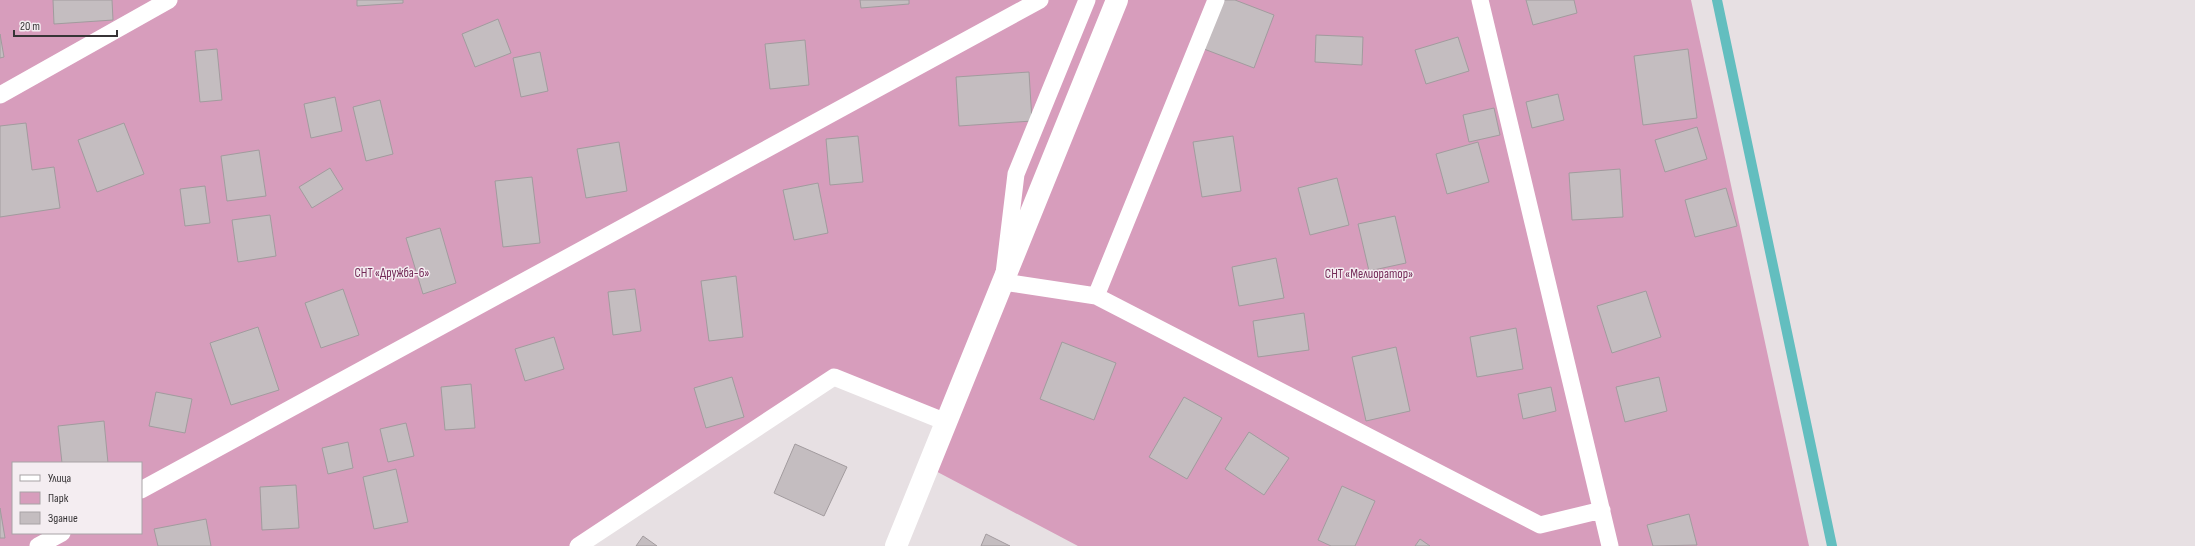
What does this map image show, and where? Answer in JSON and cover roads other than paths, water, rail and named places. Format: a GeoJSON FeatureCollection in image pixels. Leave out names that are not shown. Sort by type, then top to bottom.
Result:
{"type":"FeatureCollection","features":[{"type":"Feature","properties":{"kind":"street"},"geometry":{"type":"LineString","coordinates":[[896,546],[1117,0]]}},
{"type":"Feature","properties":{"kind":"lane"},"geometry":{"type":"LineString","coordinates":[[0,95],[169,0]]}},
{"type":"Feature","properties":{"kind":"lane"},"geometry":{"type":"LineString","coordinates":[[142,489],[1040,0]]}},
{"type":"Feature","properties":{"kind":"lane"},"geometry":{"type":"LineString","coordinates":[[1087,0],[1016,174],[1003,282],[1096,296],[1540,525],[1602,510]]}},
{"type":"Feature","properties":{"kind":"lane"},"geometry":{"type":"LineString","coordinates":[[1096,296],[1216,0]]}},
{"type":"Feature","properties":{"kind":"lane"},"geometry":{"type":"LineString","coordinates":[[1480,0],[1610,546]]}},
{"type":"Feature","properties":{"kind":"lane"},"geometry":{"type":"LineString","coordinates":[[578,546],[834,377],[946,422]]}},
{"type":"Feature","properties":{"kind":"lane"},"geometry":{"type":"LineString","coordinates":[[38,546],[60,534]]}},
{"type":"Feature","properties":{"kind":"waterway"},"geometry":{"type":"LineString","coordinates":[[1717,0],[1832,546]]}},
{"type":"Feature","properties":{"kind":"park label","name":"СНТ «Дружба-6»"},"geometry":{"type":"Point","coordinates":[392,272]}},
{"type":"Feature","properties":{"kind":"park label","name":"СНТ «Мелиоратор»"},"geometry":{"type":"Point","coordinates":[1369,273]}}]}
